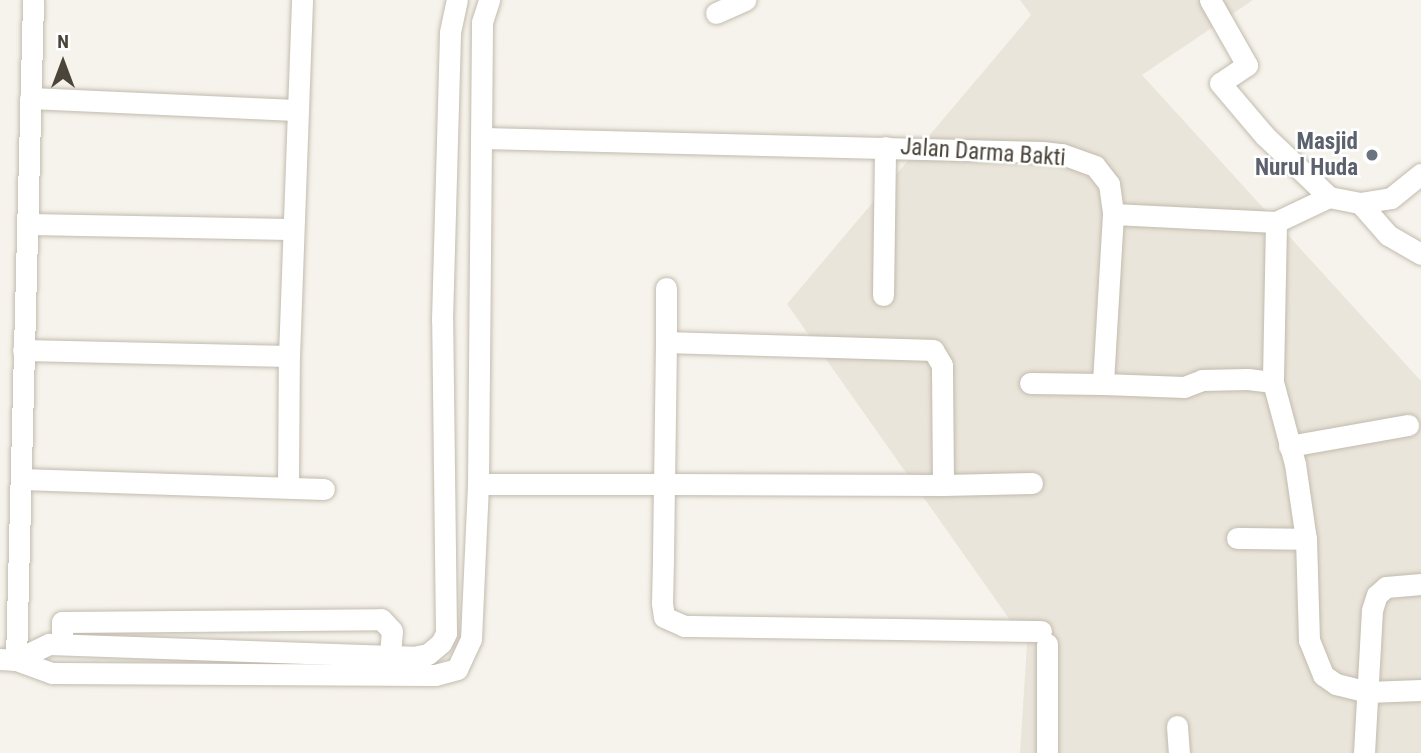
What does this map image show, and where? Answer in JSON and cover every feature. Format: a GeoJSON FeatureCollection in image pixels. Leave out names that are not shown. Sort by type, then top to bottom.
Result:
{"type":"FeatureCollection","features":[{"type":"Feature","properties":{"kind":"street"},"geometry":{"type":"LineString","coordinates":[[8,659],[21,479],[33,0]]}},
{"type":"Feature","properties":{"kind":"street"},"geometry":{"type":"LineString","coordinates":[[288,486],[292,229],[302,0]]}},
{"type":"Feature","properties":{"kind":"street"},"geometry":{"type":"LineString","coordinates":[[8,659],[48,644],[390,654],[413,657],[436,649],[446,633],[442,320],[450,32],[457,0]]}},
{"type":"Feature","properties":{"kind":"street"},"geometry":{"type":"LineString","coordinates":[[8,659],[52,673],[450,673],[460,665],[471,639],[478,484],[482,22],[489,0]]}},
{"type":"Feature","properties":{"kind":"street"},"geometry":{"type":"LineString","coordinates":[[716,13],[745,0]]}},
{"type":"Feature","properties":{"kind":"street"},"geometry":{"type":"LineString","coordinates":[[1210,0],[1247,65],[1220,83],[1265,136],[1329,197],[1360,203],[1391,198],[1421,174]]}},
{"type":"Feature","properties":{"kind":"street"},"geometry":{"type":"LineString","coordinates":[[30,98],[296,110]]}},
{"type":"Feature","properties":{"kind":"street","name":"Jalan Darma Bakti"},"geometry":{"type":"LineString","coordinates":[[483,138],[1042,152],[1071,157],[1096,166],[1108,184],[1113,214],[1103,384]]}},
{"type":"Feature","properties":{"kind":"street"},"geometry":{"type":"LineString","coordinates":[[883,295],[885,147]]}},
{"type":"Feature","properties":{"kind":"street"},"geometry":{"type":"LineString","coordinates":[[1113,214],[1276,222],[1329,197]]}},
{"type":"Feature","properties":{"kind":"street"},"geometry":{"type":"LineString","coordinates":[[1360,203],[1388,235],[1421,254]]}},
{"type":"Feature","properties":{"kind":"street"},"geometry":{"type":"LineString","coordinates":[[1276,222],[1273,382],[1295,464],[1306,539],[1309,640],[1323,675],[1336,684],[1367,692],[1421,690]]}},
{"type":"Feature","properties":{"kind":"street"},"geometry":{"type":"LineString","coordinates":[[27,224],[292,229]]}},
{"type":"Feature","properties":{"kind":"street"},"geometry":{"type":"LineString","coordinates":[[666,288],[664,617],[684,626],[1044,637],[1047,753]]}},
{"type":"Feature","properties":{"kind":"street"},"geometry":{"type":"LineString","coordinates":[[442,320],[480,321]]}},
{"type":"Feature","properties":{"kind":"street"},"geometry":{"type":"LineString","coordinates":[[666,342],[933,351],[942,365],[943,485]]}},
{"type":"Feature","properties":{"kind":"street"},"geometry":{"type":"LineString","coordinates":[[23,350],[289,356]]}},
{"type":"Feature","properties":{"kind":"street"},"geometry":{"type":"LineString","coordinates":[[1030,383],[1184,387],[1202,380],[1248,379],[1273,382]]}},
{"type":"Feature","properties":{"kind":"street"},"geometry":{"type":"LineString","coordinates":[[1289,446],[1408,425]]}},
{"type":"Feature","properties":{"kind":"street"},"geometry":{"type":"LineString","coordinates":[[21,479],[324,489]]}},
{"type":"Feature","properties":{"kind":"street"},"geometry":{"type":"LineString","coordinates":[[478,484],[1032,483]]}},
{"type":"Feature","properties":{"kind":"street"},"geometry":{"type":"LineString","coordinates":[[1237,538],[1306,539]]}},
{"type":"Feature","properties":{"kind":"street"},"geometry":{"type":"LineString","coordinates":[[1364,753],[1372,610],[1377,595],[1386,587],[1421,584]]}},
{"type":"Feature","properties":{"kind":"street"},"geometry":{"type":"LineString","coordinates":[[62,644],[62,622],[381,618],[392,631],[390,654]]}},
{"type":"Feature","properties":{"kind":"street"},"geometry":{"type":"LineString","coordinates":[[1177,726],[1179,753]]}},
{"type":"Feature","properties":{"kind":"shaded area"},"geometry":{"type":"Polygon","coordinates":[[[1020,0],[1253,0],[1142,75],[1421,381],[1421,753],[1020,753],[1027,644],[787,304],[1031,15],[1020,0]]]}},
{"type":"Feature","properties":{"kind":"place","name":"Masjid Nurul Huda"},"geometry":{"type":"Point","coordinates":[1372,155]}}]}
